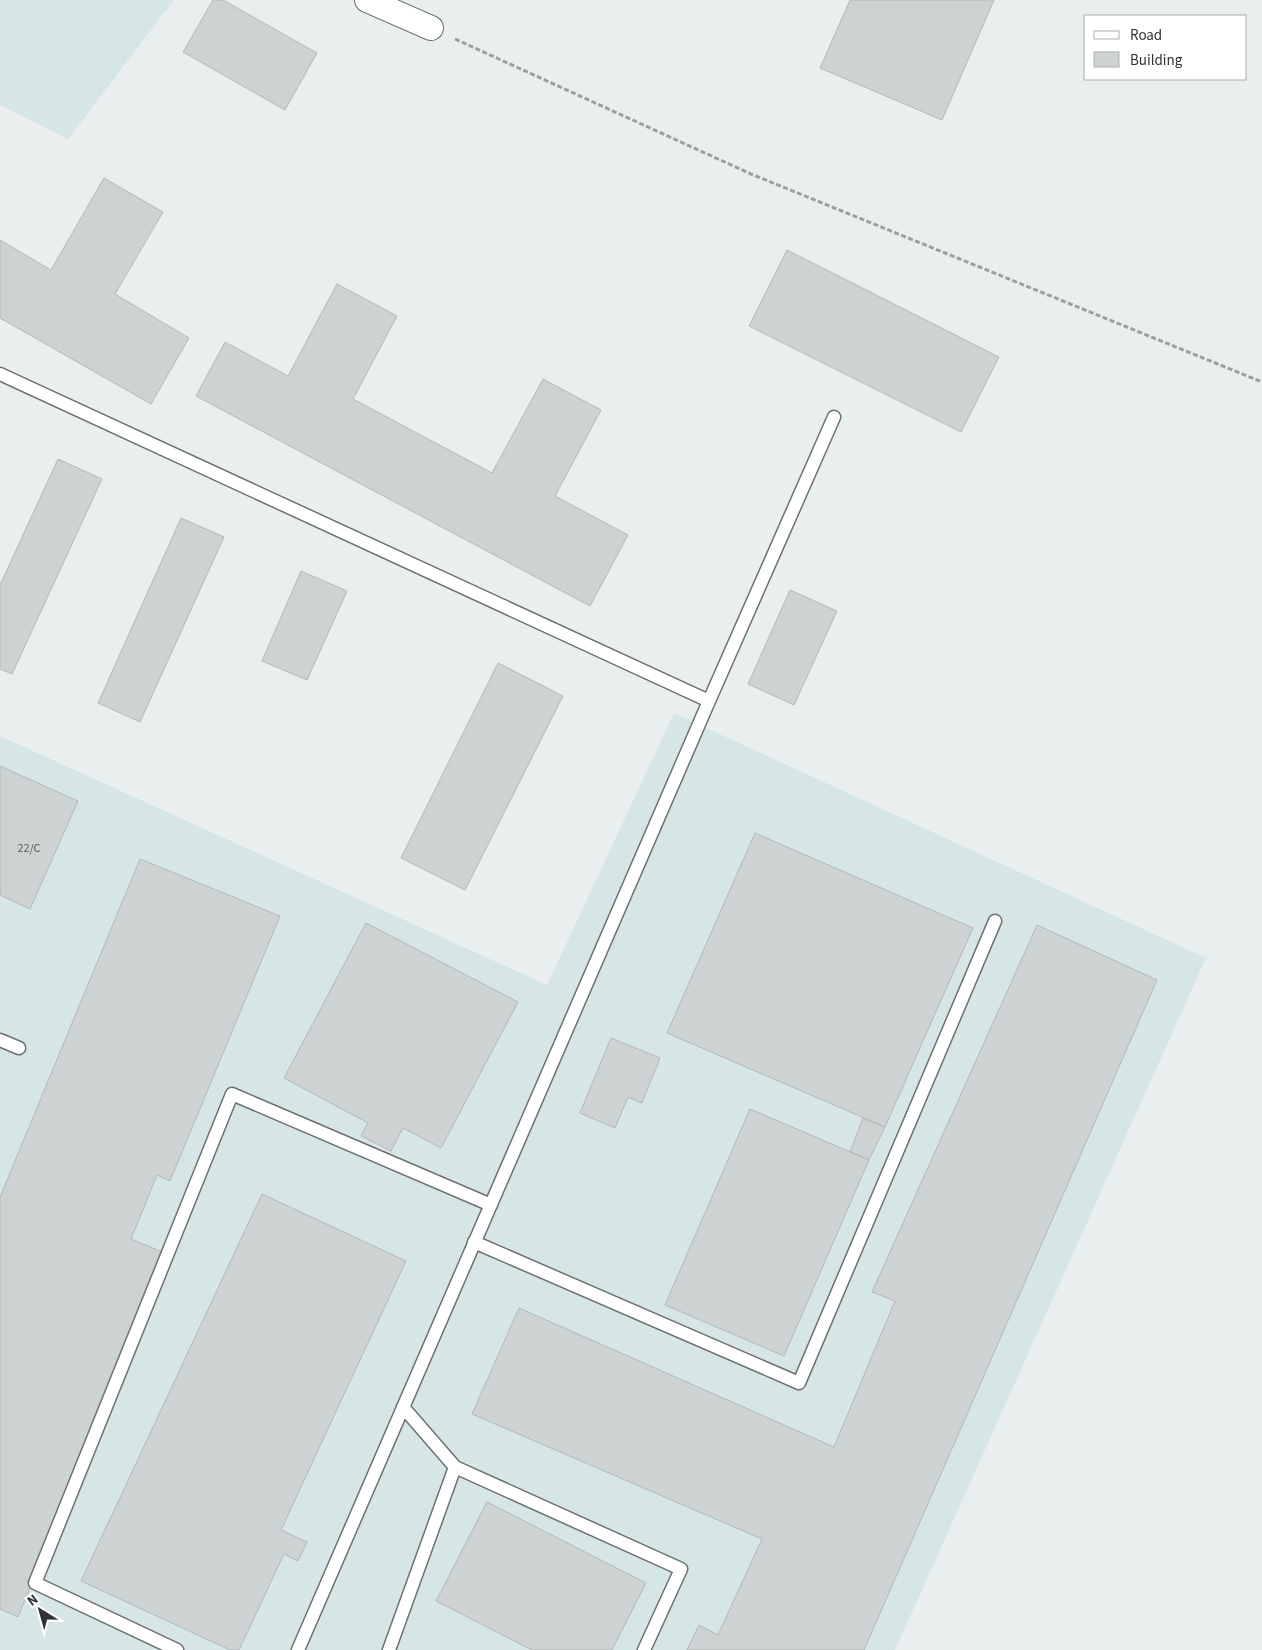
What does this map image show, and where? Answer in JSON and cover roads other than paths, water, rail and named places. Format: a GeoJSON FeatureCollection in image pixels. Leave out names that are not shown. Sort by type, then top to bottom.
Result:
{"type":"FeatureCollection","features":[{"type":"Feature","properties":{"kind":"street"},"geometry":{"type":"LineString","coordinates":[[367,0],[431,28]]}},
{"type":"Feature","properties":{"kind":"lane"},"geometry":{"type":"LineString","coordinates":[[0,374],[709,701]]}},
{"type":"Feature","properties":{"kind":"lane"},"geometry":{"type":"LineString","coordinates":[[298,1650],[709,701],[834,418]]}},
{"type":"Feature","properties":{"kind":"lane"},"geometry":{"type":"LineString","coordinates":[[474,1242],[799,1383],[995,921]]}},
{"type":"Feature","properties":{"kind":"lane"},"geometry":{"type":"LineString","coordinates":[[0,1040],[19,1048]]}},
{"type":"Feature","properties":{"kind":"lane"},"geometry":{"type":"LineString","coordinates":[[177,1650],[36,1584],[232,1094],[491,1205]]}},
{"type":"Feature","properties":{"kind":"lane"},"geometry":{"type":"LineString","coordinates":[[403,1407],[455,1468],[681,1568],[644,1650]]}},
{"type":"Feature","properties":{"kind":"lane"},"geometry":{"type":"LineString","coordinates":[[389,1650],[455,1468]]}}]}
